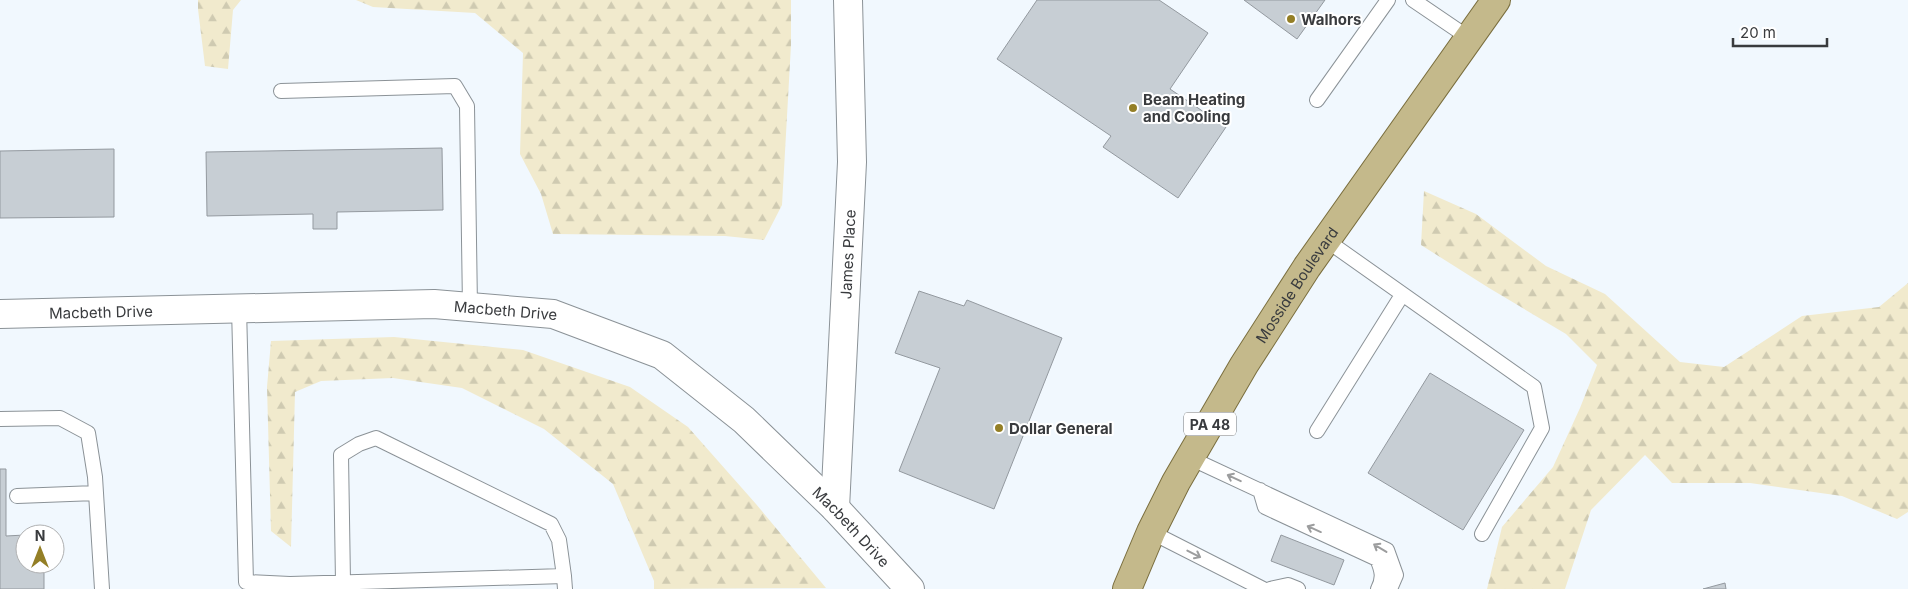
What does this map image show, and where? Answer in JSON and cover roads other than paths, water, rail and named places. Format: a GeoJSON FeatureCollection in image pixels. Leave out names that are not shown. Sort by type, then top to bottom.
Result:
{"type":"FeatureCollection","features":[{"type":"Feature","properties":{"kind":"main road","name":"Mosside Boulevard"},"geometry":{"type":"LineString","coordinates":[[1127,589],[1151,532],[1190,458],[1244,365],[1326,240],[1496,0]]}},
{"type":"Feature","properties":{"kind":"street","name":"James Place"},"geometry":{"type":"LineString","coordinates":[[835,508],[852,162],[848,0]]}},
{"type":"Feature","properties":{"kind":"street","name":"Macbeth Drive"},"geometry":{"type":"LineString","coordinates":[[0,314],[434,304],[553,314],[662,355],[744,420],[835,508],[910,589]]}},
{"type":"Feature","properties":{"kind":"lane"},"geometry":{"type":"LineString","coordinates":[[1318,100],[1388,0]]}},
{"type":"Feature","properties":{"kind":"lane"},"geometry":{"type":"LineString","coordinates":[[1413,0],[1469,38]]}},
{"type":"Feature","properties":{"kind":"lane"},"geometry":{"type":"LineString","coordinates":[[280,91],[455,86],[467,106],[470,307]]}},
{"type":"Feature","properties":{"kind":"lane"},"geometry":{"type":"LineString","coordinates":[[1326,240],[1534,387],[1542,428],[1482,534]]}},
{"type":"Feature","properties":{"kind":"lane"},"geometry":{"type":"LineString","coordinates":[[1318,431],[1402,295]]}},
{"type":"Feature","properties":{"kind":"lane"},"geometry":{"type":"LineString","coordinates":[[239,308],[245,585],[343,582],[564,583],[560,540],[551,524],[376,438],[358,444],[340,455],[343,582]]}},
{"type":"Feature","properties":{"kind":"lane"},"geometry":{"type":"LineString","coordinates":[[0,419],[60,418],[88,433],[96,493],[102,589]]}},
{"type":"Feature","properties":{"kind":"lane"},"geometry":{"type":"LineString","coordinates":[[1190,458],[1387,550],[1396,575],[1390,589]]}},
{"type":"Feature","properties":{"kind":"lane"},"geometry":{"type":"LineString","coordinates":[[1260,490],[1265,507],[1377,559],[1382,569],[1383,580],[1378,589]]}},
{"type":"Feature","properties":{"kind":"lane"},"geometry":{"type":"LineString","coordinates":[[17,496],[96,493]]}},
{"type":"Feature","properties":{"kind":"lane"},"geometry":{"type":"LineString","coordinates":[[1151,532],[1263,589]]}},
{"type":"Feature","properties":{"kind":"lane"},"geometry":{"type":"LineString","coordinates":[[1270,589],[1288,585],[1298,589]]}},
{"type":"Feature","properties":{"kind":"place","name":"Walhors"},"geometry":{"type":"Point","coordinates":[1291,19]}},
{"type":"Feature","properties":{"kind":"place","name":"Beam Heating and Cooling"},"geometry":{"type":"Point","coordinates":[1133,108]}},
{"type":"Feature","properties":{"kind":"place","name":"Dollar General"},"geometry":{"type":"Point","coordinates":[999,428]}}]}
